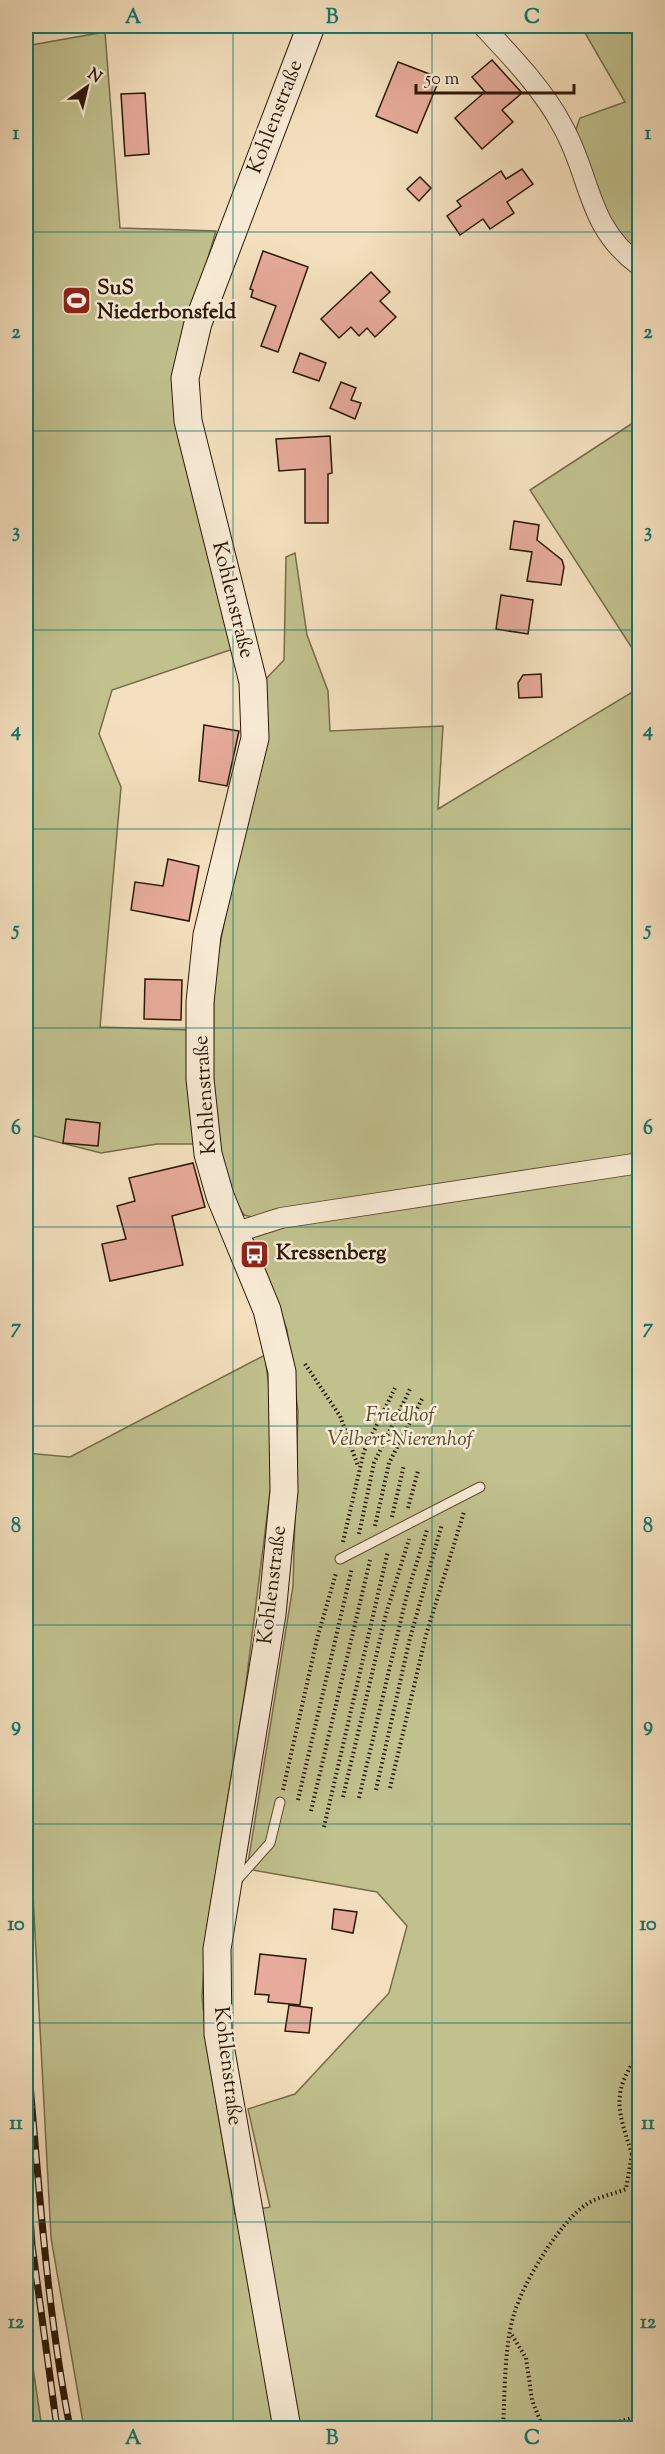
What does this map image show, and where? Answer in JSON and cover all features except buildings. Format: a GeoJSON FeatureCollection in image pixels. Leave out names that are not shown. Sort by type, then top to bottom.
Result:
{"type":"FeatureCollection","features":[{"type":"Feature","properties":{"kind":"main road","name":"Kohlenstraße"},"geometry":{"type":"LineString","coordinates":[[287,2428],[218,2034],[217,1949],[272,1614],[284,1479],[282,1372],[267,1310],[234,1233],[208,1154],[200,1079],[201,1002],[207,935],[255,738],[253,682],[188,421],[185,378],[198,323],[311,26]]}},
{"type":"Feature","properties":{"kind":"street"},"geometry":{"type":"LineString","coordinates":[[485,27],[558,117],[565,129],[599,221],[610,239],[639,266]]}},
{"type":"Feature","properties":{"kind":"street"},"geometry":{"type":"LineString","coordinates":[[234,1233],[281,1218],[639,1163]]}},
{"type":"Feature","properties":{"kind":"lane"},"geometry":{"type":"LineString","coordinates":[[340,1559],[476,1489]]}},
{"type":"Feature","properties":{"kind":"lane"},"geometry":{"type":"LineString","coordinates":[[226,1891],[270,1844],[280,1802]]}},
{"type":"Feature","properties":{"kind":"path"},"geometry":{"type":"LineString","coordinates":[[485,27],[547,30],[568,26]]}},
{"type":"Feature","properties":{"kind":"path"},"geometry":{"type":"LineString","coordinates":[[302,1358],[317,1385],[340,1416],[359,1467]]}},
{"type":"Feature","properties":{"kind":"path"},"geometry":{"type":"LineString","coordinates":[[280,1802],[317,1639],[340,1559],[359,1467],[378,1420],[395,1388]]}},
{"type":"Feature","properties":{"kind":"path"},"geometry":{"type":"LineString","coordinates":[[298,1800],[374,1463],[410,1389]]}},
{"type":"Feature","properties":{"kind":"path"},"geometry":{"type":"LineString","coordinates":[[311,1811],[389,1463],[423,1399]]}},
{"type":"Feature","properties":{"kind":"path"},"geometry":{"type":"LineString","coordinates":[[324,1827],[392,1532],[389,1527],[404,1465]]}},
{"type":"Feature","properties":{"kind":"path"},"geometry":{"type":"LineString","coordinates":[[343,1797],[386,1614],[409,1537],[409,1524],[405,1520],[418,1471]]}},
{"type":"Feature","properties":{"kind":"path"},"geometry":{"type":"LineString","coordinates":[[390,1788],[438,1594],[476,1489]]}},
{"type":"Feature","properties":{"kind":"path"},"geometry":{"type":"LineString","coordinates":[[376,1790],[410,1642],[449,1503]]}},
{"type":"Feature","properties":{"kind":"path"},"geometry":{"type":"LineString","coordinates":[[359,1798],[407,1594],[432,1512]]}},
{"type":"Feature","properties":{"kind":"path"},"geometry":{"type":"LineString","coordinates":[[503,2428],[511,2335],[518,2304],[557,2234],[571,2215],[589,2202],[626,2189],[632,2154],[618,2115],[618,2095],[624,2074],[639,2053]]}},
{"type":"Feature","properties":{"kind":"path"},"geometry":{"type":"LineString","coordinates":[[632,2154],[639,2153]]}},
{"type":"Feature","properties":{"kind":"path"},"geometry":{"type":"LineString","coordinates":[[511,2335],[526,2358],[532,2400],[542,2426]]}},
{"type":"Feature","properties":{"kind":"path"},"geometry":{"type":"LineString","coordinates":[[536,2428],[542,2426],[603,2426],[639,2416]]}},
{"type":"Feature","properties":{"kind":"green space"},"geometry":{"type":"Polygon","coordinates":[[[581,26],[639,26],[639,259],[606,221],[575,132],[580,118],[625,102],[581,26]]]}},
{"type":"Feature","properties":{"kind":"green space"},"geometry":{"type":"Polygon","coordinates":[[[105,32],[120,228],[216,231],[172,378],[233,649],[112,690],[99,734],[121,787],[100,1027],[191,1030],[196,1144],[157,1144],[101,1153],[26,1134],[26,46],[105,32]]]}},
{"type":"Feature","properties":{"kind":"green space"},"geometry":{"type":"Polygon","coordinates":[[[639,419],[639,659],[530,490],[639,419]]]}},
{"type":"Feature","properties":{"kind":"green space"},"geometry":{"type":"Polygon","coordinates":[[[295,553],[307,635],[328,691],[330,731],[443,726],[438,809],[639,688],[639,1157],[264,1220],[244,1215],[237,1205],[221,1154],[213,1080],[214,977],[232,880],[268,732],[261,684],[284,660],[286,557],[295,553]]]}},
{"type":"Feature","properties":{"kind":"green space","name":"Friedhof Velbert-Nierenhof"},"geometry":{"type":"Polygon","coordinates":[[[639,1168],[639,2428],[84,2428],[51,2238],[26,1797],[26,1453],[70,1457],[265,1355],[273,1422],[272,1477],[245,1691],[206,1934],[202,1997],[209,2060],[235,2214],[270,2207],[248,2109],[295,2094],[389,1993],[407,1926],[377,1892],[247,1869],[293,1586],[298,1411],[287,1330],[252,1236],[297,1222],[639,1168]]]}},
{"type":"Feature","properties":{"kind":"green space"},"geometry":{"type":"Polygon","coordinates":[[[26,2321],[42,2428],[26,2428],[26,2321]]]}},
{"type":"Feature","properties":{"kind":"railway"},"geometry":{"type":"LineString","coordinates":[[26,2038],[48,2282],[70,2428]]}},
{"type":"Feature","properties":{"kind":"railway"},"geometry":{"type":"LineString","coordinates":[[26,2159],[32,2245],[57,2428]]}},
{"type":"Feature","properties":{"kind":"place","name":"SuS Niederbonsfeld"},"geometry":{"type":"Point","coordinates":[76,301]}},
{"type":"Feature","properties":{"kind":"place","name":"Kressenberg"},"geometry":{"type":"Point","coordinates":[255,1254]}}]}
